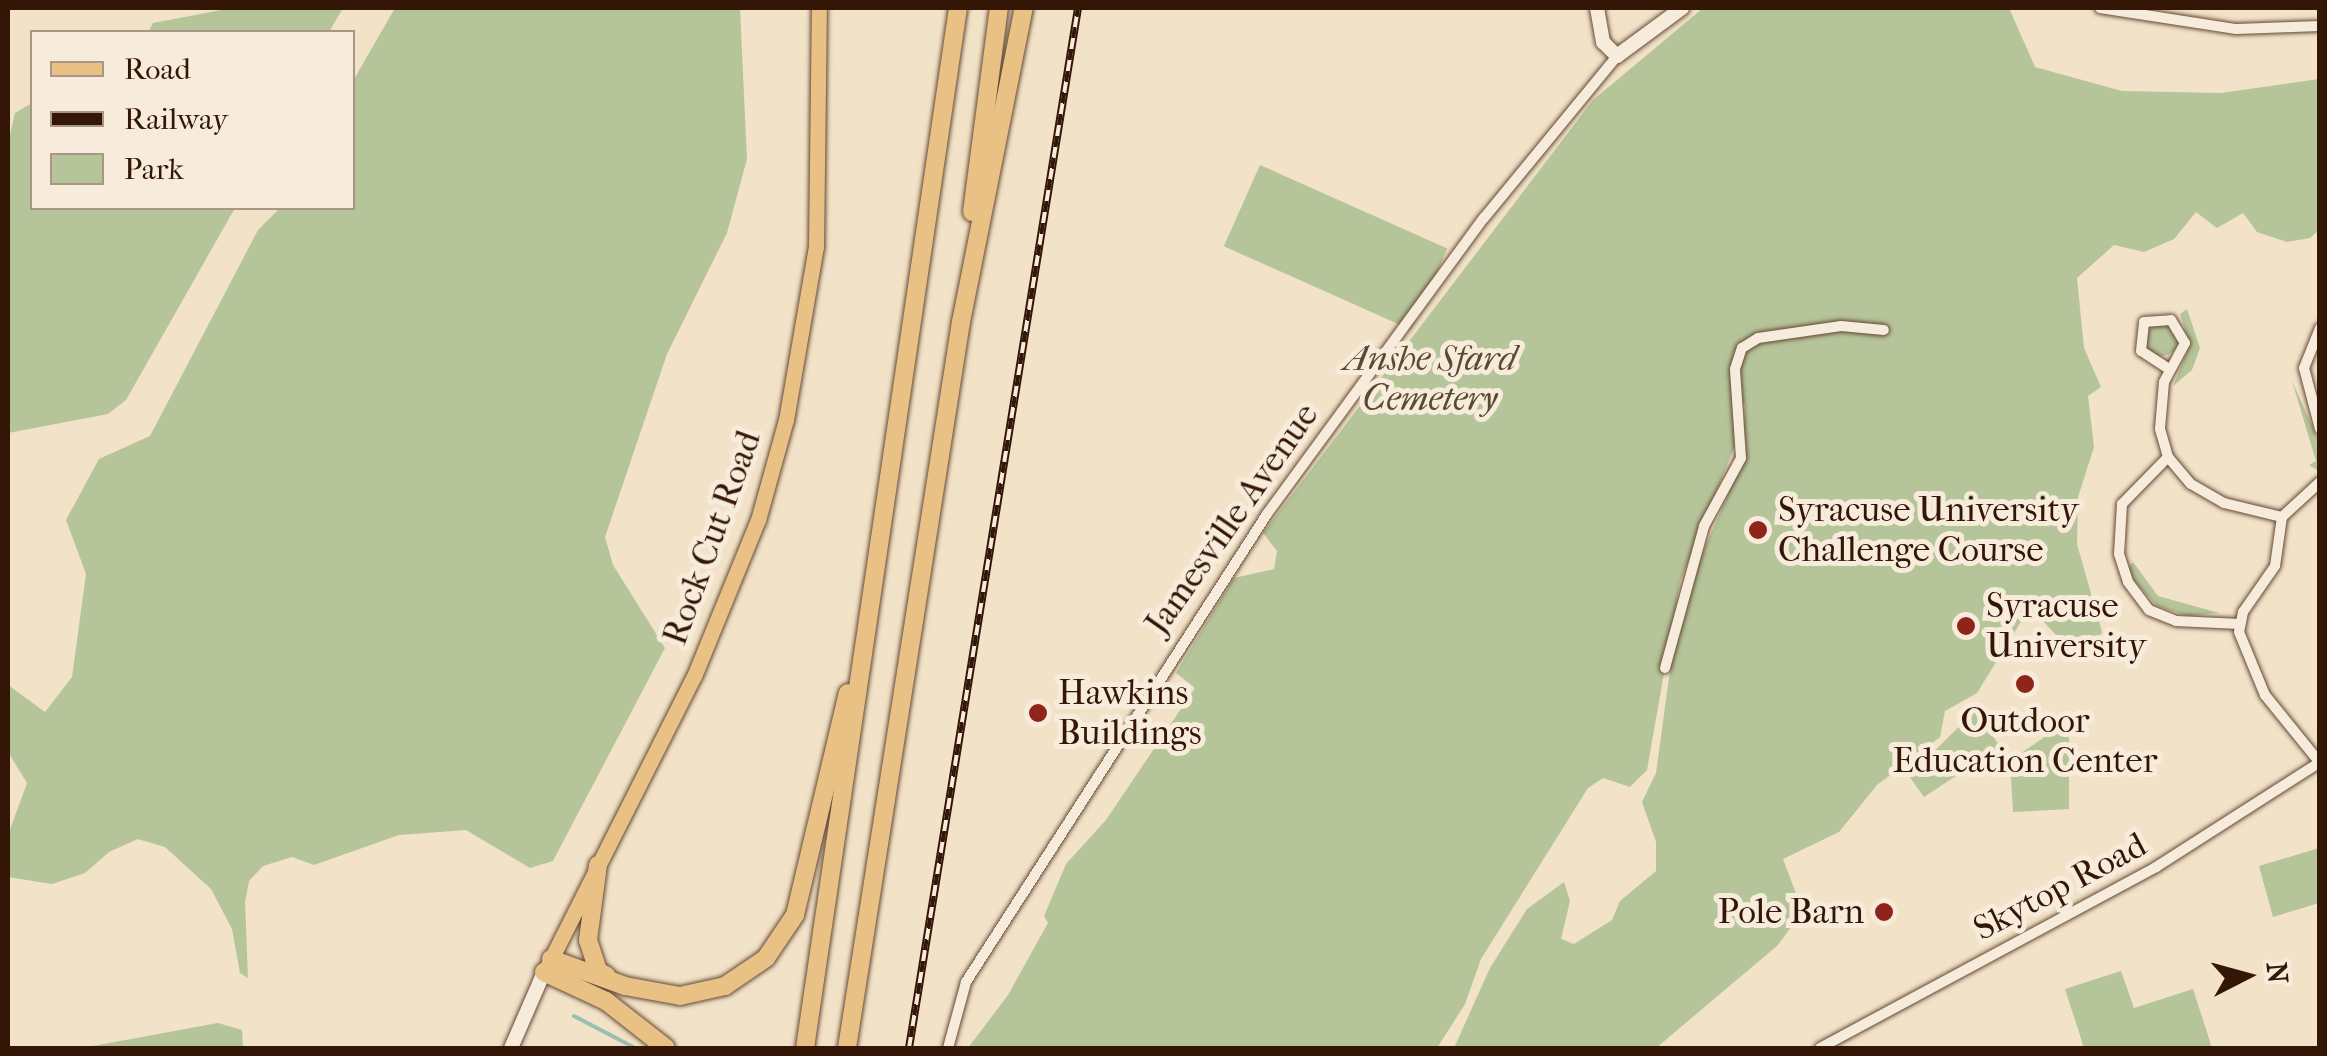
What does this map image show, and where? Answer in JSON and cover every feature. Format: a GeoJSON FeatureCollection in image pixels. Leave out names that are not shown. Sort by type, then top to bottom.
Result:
{"type":"FeatureCollection","features":[{"type":"Feature","properties":{"kind":"highway"},"geometry":{"type":"LineString","coordinates":[[805,1048],[958,8]]}},
{"type":"Feature","properties":{"kind":"highway"},"geometry":{"type":"LineString","coordinates":[[847,1048],[960,322],[1000,8]]}},
{"type":"Feature","properties":{"kind":"highway"},"geometry":{"type":"LineString","coordinates":[[960,322],[1024,8]]}},
{"type":"Feature","properties":{"kind":"highway"},"geometry":{"type":"LineString","coordinates":[[548,965],[680,996],[725,986],[766,958],[790,927],[820,826],[883,520]]}},
{"type":"Feature","properties":{"kind":"highway"},"geometry":{"type":"LineString","coordinates":[[598,864],[588,924],[591,958],[598,970],[625,986]]}},
{"type":"Feature","properties":{"kind":"highway"},"geometry":{"type":"LineString","coordinates":[[548,965],[606,1000],[666,1048]]}},
{"type":"Feature","properties":{"kind":"main road","name":"Rock Cut Road"},"geometry":{"type":"LineString","coordinates":[[548,965],[716,630],[758,520],[786,420],[805,326],[822,178],[818,8]]}},
{"type":"Feature","properties":{"kind":"street"},"geometry":{"type":"LineString","coordinates":[[1597,8],[1604,42],[1617,56]]}},
{"type":"Feature","properties":{"kind":"street","name":"Jamesville Avenue"},"geometry":{"type":"LineString","coordinates":[[948,1048],[955,1010],[1034,870],[1277,500],[1484,218],[1617,56],[1682,8]]}},
{"type":"Feature","properties":{"kind":"street"},"geometry":{"type":"LineString","coordinates":[[2100,8],[2236,30],[2320,26]]}},
{"type":"Feature","properties":{"kind":"street"},"geometry":{"type":"LineString","coordinates":[[2169,368],[2141,351],[2144,322],[2162,318],[2179,324],[2185,343],[2169,368],[2160,429],[2168,457],[2191,484],[2224,503],[2282,517]]}},
{"type":"Feature","properties":{"kind":"street"},"geometry":{"type":"LineString","coordinates":[[1665,668],[1704,526],[1741,458],[1735,369],[1742,348],[1758,338],[1841,326],[1884,330]]}},
{"type":"Feature","properties":{"kind":"street"},"geometry":{"type":"LineString","coordinates":[[2320,328],[2304,368],[2320,430]]}},
{"type":"Feature","properties":{"kind":"street"},"geometry":{"type":"LineString","coordinates":[[2168,457],[2122,504],[2118,542],[2128,582],[2162,617],[2240,624]]}},
{"type":"Feature","properties":{"kind":"street"},"geometry":{"type":"LineString","coordinates":[[2319,763],[2259,684],[2244,654],[2240,624],[2275,566],[2282,517],[2320,482]]}},
{"type":"Feature","properties":{"kind":"street","name":"Skytop Road"},"geometry":{"type":"LineString","coordinates":[[1820,1048],[2156,867],[2319,763]]}},
{"type":"Feature","properties":{"kind":"street","name":"Rock Cut Road"},"geometry":{"type":"LineString","coordinates":[[511,1048],[548,965]]}},
{"type":"Feature","properties":{"kind":"green space"},"geometry":{"type":"Polygon","coordinates":[[[232,8],[343,8],[330,30],[149,30],[153,23],[232,8]]]}},
{"type":"Feature","properties":{"kind":"green space"},"geometry":{"type":"Polygon","coordinates":[[[395,8],[740,8],[747,159],[727,233],[667,354],[605,537],[613,565],[665,648],[553,861],[530,868],[466,830],[399,835],[314,865],[292,857],[263,866],[249,881],[245,902],[248,978],[240,973],[232,929],[211,889],[165,847],[138,839],[109,852],[85,873],[52,884],[8,877],[8,835],[27,783],[8,752],[8,685],[45,712],[72,677],[86,574],[66,520],[99,459],[150,436],[258,230],[278,210],[355,210],[355,78],[395,8]]]}},
{"type":"Feature","properties":{"kind":"green space","name":"Anshe Sfard Cemetery"},"geometry":{"type":"Polygon","coordinates":[[[1703,8],[2009,8],[2035,67],[2122,91],[2221,93],[2319,79],[2319,230],[2310,238],[2287,242],[2257,232],[2243,213],[2217,228],[2196,212],[2174,239],[2144,252],[2114,245],[2077,278],[2084,348],[2101,387],[2088,396],[2094,447],[2078,497],[2077,544],[2102,632],[2092,656],[2071,651],[2030,607],[1977,693],[1945,711],[1940,737],[1877,785],[1839,832],[1783,859],[1797,896],[1792,926],[1778,945],[1656,1048],[1454,1048],[1490,968],[1527,909],[1564,882],[1570,901],[1561,939],[1574,944],[1612,920],[1620,901],[1656,871],[1656,842],[1642,802],[1656,773],[1671,663],[1691,579],[1742,463],[1745,405],[1734,406],[1738,438],[1680,582],[1647,770],[1630,787],[1603,778],[1588,788],[1481,959],[1465,1004],[1437,1048],[968,1048],[1008,995],[1048,923],[1044,916],[1066,864],[1106,820],[1195,688],[1176,673],[1234,578],[1274,569],[1277,551],[1263,533],[1593,100],[1703,8]]]}},
{"type":"Feature","properties":{"kind":"green space"},"geometry":{"type":"Polygon","coordinates":[[[30,104],[30,210],[234,210],[126,400],[108,414],[8,433],[8,143],[15,113],[30,104]]]}},
{"type":"Feature","properties":{"kind":"green space"},"geometry":{"type":"Polygon","coordinates":[[[1260,165],[1447,248],[1411,330],[1224,246],[1260,165]]]}},
{"type":"Feature","properties":{"kind":"green space"},"geometry":{"type":"Polygon","coordinates":[[[2187,309],[2200,348],[2192,370],[2173,386],[2190,345],[2180,314],[2187,309]]]}},
{"type":"Feature","properties":{"kind":"green space"},"geometry":{"type":"Polygon","coordinates":[[[2162,324],[2173,329],[2178,340],[2173,351],[2162,356],[2151,351],[2146,340],[2151,329],[2162,324]]]}},
{"type":"Feature","properties":{"kind":"green space"},"geometry":{"type":"Polygon","coordinates":[[[2292,381],[2319,441],[2319,471],[2309,465],[2316,461],[2292,381]]]}},
{"type":"Feature","properties":{"kind":"green space"},"geometry":{"type":"Polygon","coordinates":[[[2133,562],[2158,596],[2219,613],[2188,616],[2157,606],[2135,581],[2128,567],[2133,562]]]}},
{"type":"Feature","properties":{"kind":"green space"},"geometry":{"type":"Polygon","coordinates":[[[1976,710],[2000,747],[1924,797],[1909,776],[1976,710]]]}},
{"type":"Feature","properties":{"kind":"green space"},"geometry":{"type":"Polygon","coordinates":[[[2069,720],[2069,809],[2013,812],[2010,761],[2069,720]]]}},
{"type":"Feature","properties":{"kind":"green space"},"geometry":{"type":"Polygon","coordinates":[[[2319,848],[2319,903],[2273,917],[2259,866],[2319,848]]]}},
{"type":"Feature","properties":{"kind":"green space"},"geometry":{"type":"Polygon","coordinates":[[[2121,971],[2134,1008],[2193,989],[2212,1048],[2084,1048],[2065,989],[2121,971]]]}},
{"type":"Feature","properties":{"kind":"green space"},"geometry":{"type":"Polygon","coordinates":[[[218,1023],[242,1030],[243,1048],[82,1048],[218,1023]]]}},
{"type":"Feature","properties":{"kind":"waterway"},"geometry":{"type":"LineString","coordinates":[[574,1016],[635,1048]]}},
{"type":"Feature","properties":{"kind":"railway"},"geometry":{"type":"LineString","coordinates":[[909,1048],[1078,8]]}},
{"type":"Feature","properties":{"kind":"place","name":"Syracuse University Challenge Course"},"geometry":{"type":"Point","coordinates":[1758,530]}},
{"type":"Feature","properties":{"kind":"place","name":"Syracuse University"},"geometry":{"type":"Point","coordinates":[1966,626]}},
{"type":"Feature","properties":{"kind":"place","name":"Outdoor Education Center"},"geometry":{"type":"Point","coordinates":[2025,684]}},
{"type":"Feature","properties":{"kind":"place","name":"Hawkins Buildings"},"geometry":{"type":"Point","coordinates":[1038,713]}},
{"type":"Feature","properties":{"kind":"place","name":"Pole Barn"},"geometry":{"type":"Point","coordinates":[1884,912]}}]}
